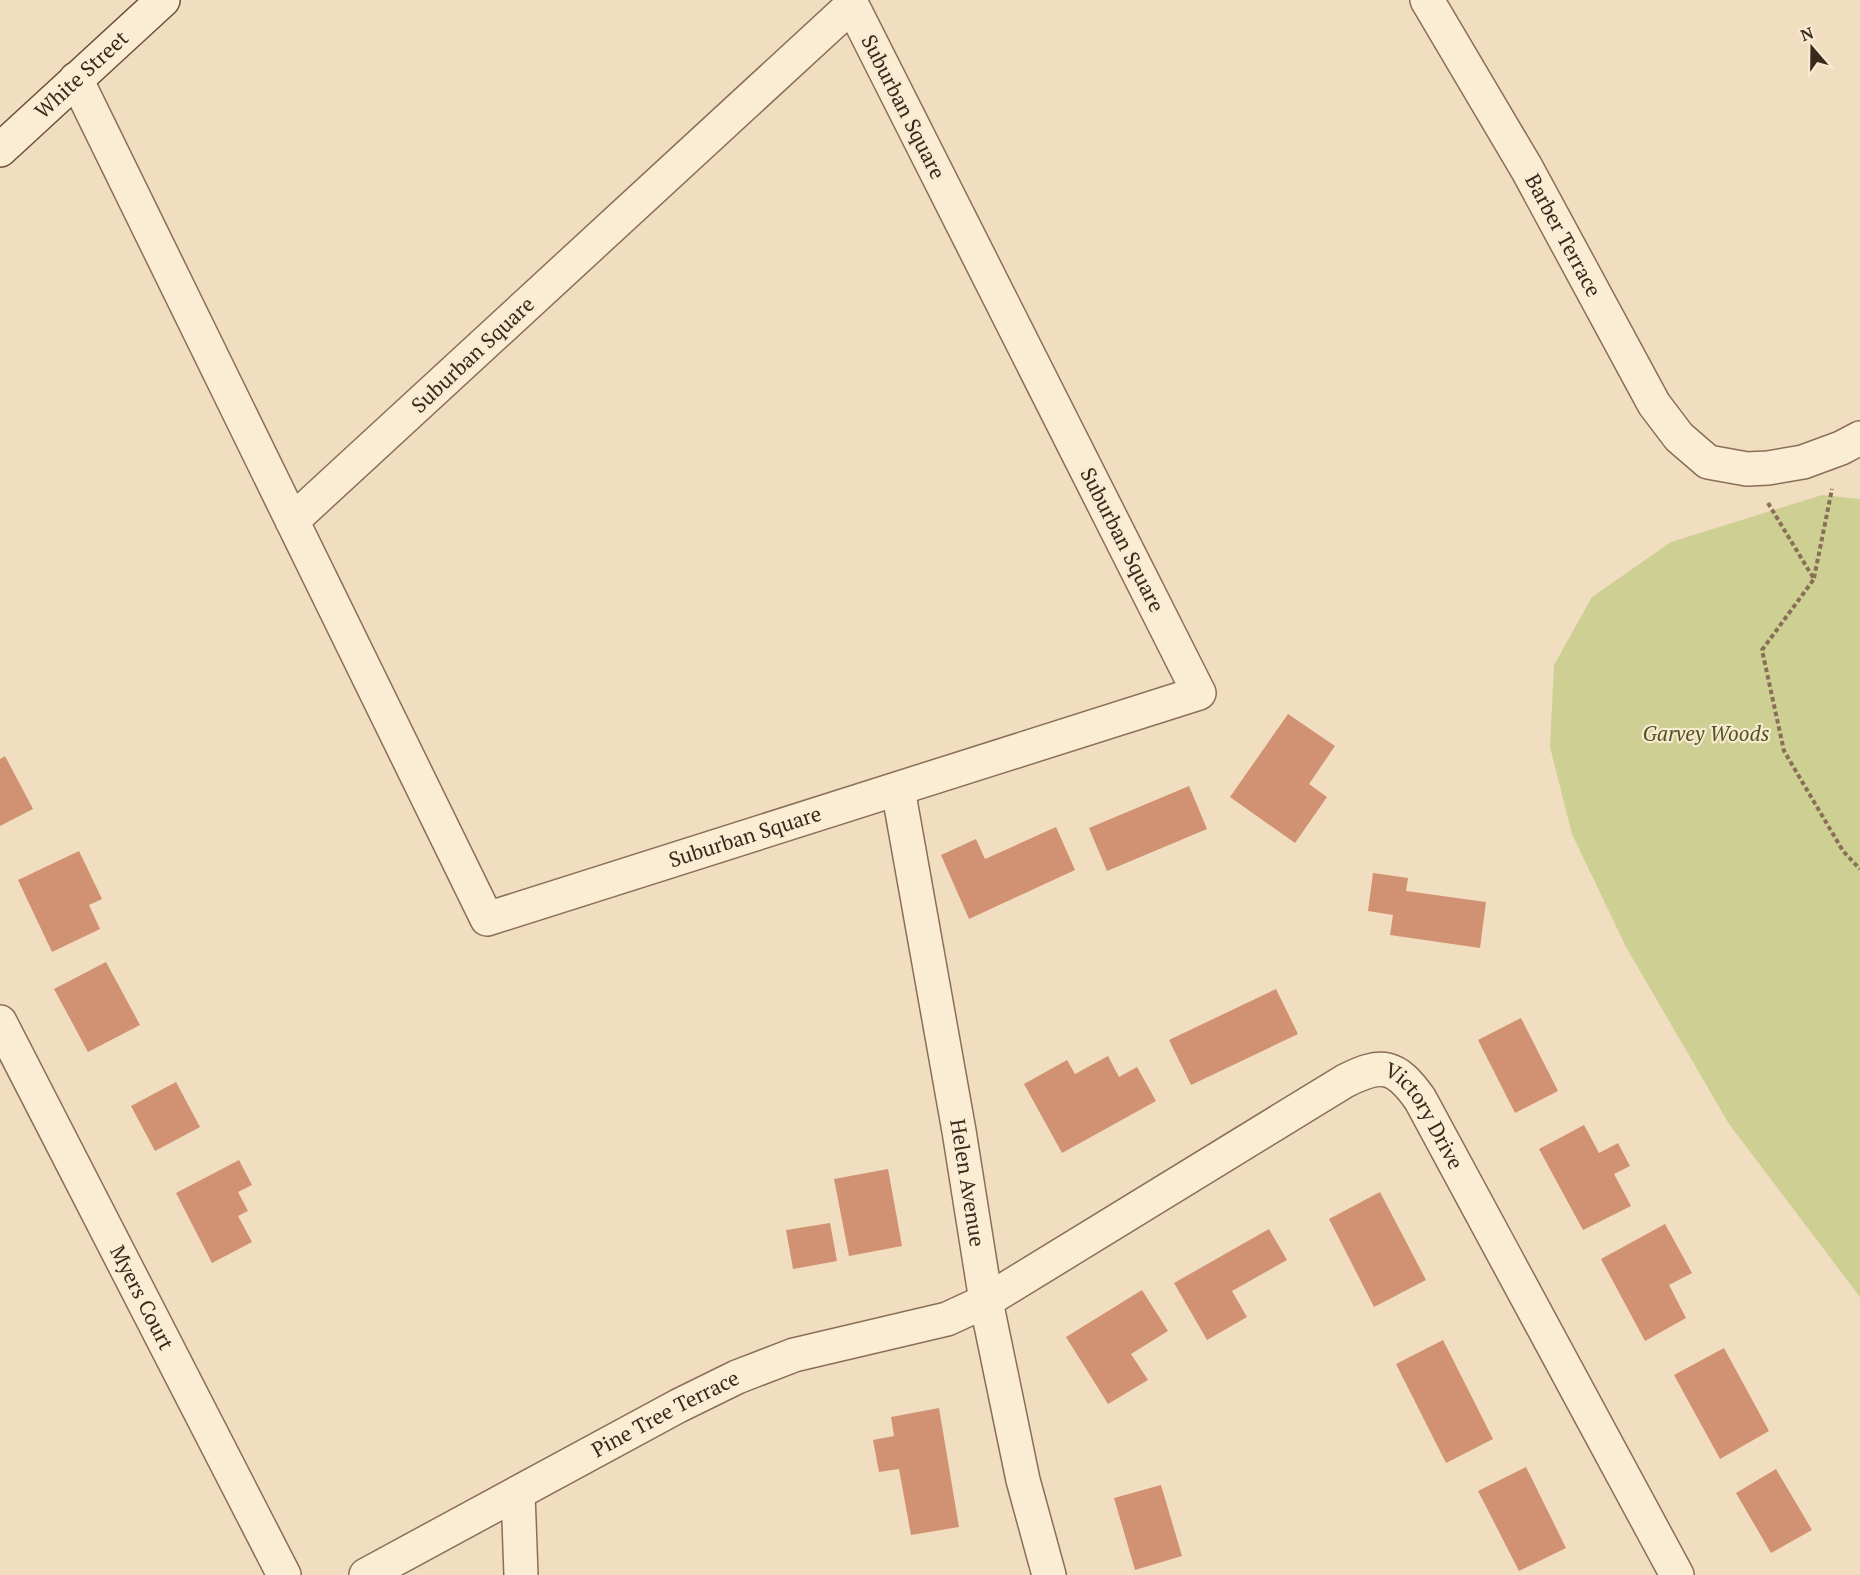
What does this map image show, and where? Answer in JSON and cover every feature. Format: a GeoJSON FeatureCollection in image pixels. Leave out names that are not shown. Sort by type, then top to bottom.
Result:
{"type":"FeatureCollection","features":[{"type":"Feature","properties":{"kind":"street","name":"White Street"},"geometry":{"type":"LineString","coordinates":[[0,150],[163,0]]}},
{"type":"Feature","properties":{"kind":"street","name":"Barber Terrace"},"geometry":{"type":"LineString","coordinates":[[1427,0],[1527,169],[1654,404],[1678,437],[1708,462],[1747,469]]}},
{"type":"Feature","properties":{"kind":"street","name":"Suburban Square"},"geometry":{"type":"LineString","coordinates":[[76,79],[292,521],[487,919],[1199,693],[852,5],[292,521]]}},
{"type":"Feature","properties":{"kind":"street"},"geometry":{"type":"LineString","coordinates":[[1747,469],[1803,462],[1850,443]]}},
{"type":"Feature","properties":{"kind":"street","name":"Helen Avenue"},"geometry":{"type":"LineString","coordinates":[[898,789],[959,1131],[986,1301],[1023,1480],[1049,1575]]}},
{"type":"Feature","properties":{"kind":"street","name":"Myers Court"},"geometry":{"type":"LineString","coordinates":[[0,1022],[284,1575]]}},
{"type":"Feature","properties":{"kind":"street","name":"Victory Drive"},"geometry":{"type":"LineString","coordinates":[[986,1301],[1345,1081],[1362,1072],[1379,1069],[1397,1073],[1410,1084],[1420,1099],[1677,1575]]}},
{"type":"Feature","properties":{"kind":"street","name":"Pine Tree Terrace"},"geometry":{"type":"LineString","coordinates":[[366,1575],[688,1401],[765,1364],[947,1319],[986,1301]]}},
{"type":"Feature","properties":{"kind":"street"},"geometry":{"type":"LineString","coordinates":[[518,1493],[521,1575]]}},
{"type":"Feature","properties":{"kind":"path"},"geometry":{"type":"LineString","coordinates":[[1850,443],[1814,579],[1762,650],[1784,751],[1843,851],[1860,869]]}},
{"type":"Feature","properties":{"kind":"path"},"geometry":{"type":"LineString","coordinates":[[1747,469],[1814,579]]}},
{"type":"Feature","properties":{"kind":"green space","name":"Garvey Woods"},"geometry":{"type":"Polygon","coordinates":[[[1822,495],[1860,499],[1860,1297],[1729,1124],[1626,947],[1572,834],[1550,747],[1554,665],[1592,597],[1671,542],[1822,495]]]}},
{"type":"Feature","properties":{"kind":"building"},"geometry":{"type":"Polygon","coordinates":[[[1288,714],[1335,746],[1309,784],[1327,797],[1295,843],[1230,797],[1288,714]]]}},
{"type":"Feature","properties":{"kind":"building"},"geometry":{"type":"Polygon","coordinates":[[[5,756],[33,809],[0,826],[0,759],[5,756]]]}},
{"type":"Feature","properties":{"kind":"building"},"geometry":{"type":"Polygon","coordinates":[[[1189,786],[1207,829],[1107,871],[1089,828],[1189,786]]]}},
{"type":"Feature","properties":{"kind":"building"},"geometry":{"type":"Polygon","coordinates":[[[1056,827],[1075,870],[969,919],[941,855],[976,839],[985,859],[1056,827]]]}},
{"type":"Feature","properties":{"kind":"building"},"geometry":{"type":"Polygon","coordinates":[[[79,851],[102,899],[89,905],[100,929],[52,952],[18,880],[79,851]]]}},
{"type":"Feature","properties":{"kind":"building"},"geometry":{"type":"Polygon","coordinates":[[[1373,873],[1408,878],[1406,891],[1486,902],[1480,948],[1390,935],[1393,915],[1368,911],[1373,873]]]}},
{"type":"Feature","properties":{"kind":"building"},"geometry":{"type":"Polygon","coordinates":[[[106,962],[140,1025],[88,1052],[54,989],[106,962]]]}},
{"type":"Feature","properties":{"kind":"building"},"geometry":{"type":"Polygon","coordinates":[[[1276,989],[1298,1034],[1191,1085],[1169,1040],[1276,989]]]}},
{"type":"Feature","properties":{"kind":"building"},"geometry":{"type":"Polygon","coordinates":[[[1521,1018],[1558,1091],[1515,1113],[1478,1040],[1521,1018]]]}},
{"type":"Feature","properties":{"kind":"building"},"geometry":{"type":"Polygon","coordinates":[[[1108,1056],[1119,1077],[1137,1067],[1156,1101],[1062,1153],[1024,1084],[1067,1060],[1075,1074],[1108,1056]]]}},
{"type":"Feature","properties":{"kind":"building"},"geometry":{"type":"Polygon","coordinates":[[[176,1082],[200,1127],[155,1151],[131,1106],[176,1082]]]}},
{"type":"Feature","properties":{"kind":"building"},"geometry":{"type":"Polygon","coordinates":[[[1584,1125],[1599,1153],[1618,1143],[1630,1166],[1614,1174],[1631,1206],[1583,1230],[1539,1149],[1584,1125]]]}},
{"type":"Feature","properties":{"kind":"building"},"geometry":{"type":"Polygon","coordinates":[[[239,1160],[252,1185],[238,1192],[248,1211],[238,1216],[252,1242],[212,1263],[176,1193],[239,1160]]]}},
{"type":"Feature","properties":{"kind":"building"},"geometry":{"type":"Polygon","coordinates":[[[888,1169],[902,1246],[849,1256],[834,1179],[888,1169]]]}},
{"type":"Feature","properties":{"kind":"building"},"geometry":{"type":"Polygon","coordinates":[[[1380,1192],[1426,1280],[1374,1307],[1329,1219],[1380,1192]]]}},
{"type":"Feature","properties":{"kind":"building"},"geometry":{"type":"Polygon","coordinates":[[[830,1223],[837,1261],[793,1269],[786,1230],[830,1223]]]}},
{"type":"Feature","properties":{"kind":"building"},"geometry":{"type":"Polygon","coordinates":[[[1665,1224],[1692,1273],[1669,1285],[1686,1318],[1645,1341],[1601,1259],[1665,1224]]]}},
{"type":"Feature","properties":{"kind":"building"},"geometry":{"type":"Polygon","coordinates":[[[1269,1229],[1287,1260],[1232,1291],[1247,1317],[1207,1340],[1174,1283],[1269,1229]]]}},
{"type":"Feature","properties":{"kind":"building"},"geometry":{"type":"Polygon","coordinates":[[[1142,1290],[1168,1331],[1131,1354],[1148,1380],[1108,1404],[1066,1337],[1142,1290]]]}},
{"type":"Feature","properties":{"kind":"building"},"geometry":{"type":"Polygon","coordinates":[[[1443,1340],[1493,1439],[1446,1463],[1396,1364],[1443,1340]]]}},
{"type":"Feature","properties":{"kind":"building"},"geometry":{"type":"Polygon","coordinates":[[[1724,1348],[1769,1431],[1720,1459],[1674,1375],[1724,1348]]]}},
{"type":"Feature","properties":{"kind":"building"},"geometry":{"type":"Polygon","coordinates":[[[939,1408],[959,1527],[911,1535],[899,1469],[879,1472],[873,1440],[894,1436],[891,1417],[939,1408]]]}},
{"type":"Feature","properties":{"kind":"building"},"geometry":{"type":"Polygon","coordinates":[[[1526,1467],[1566,1548],[1519,1571],[1478,1491],[1526,1467]]]}},
{"type":"Feature","properties":{"kind":"building"},"geometry":{"type":"Polygon","coordinates":[[[1776,1469],[1812,1530],[1771,1553],[1736,1493],[1776,1469]]]}},
{"type":"Feature","properties":{"kind":"building"},"geometry":{"type":"Polygon","coordinates":[[[1161,1485],[1182,1556],[1135,1570],[1114,1498],[1161,1485]]]}}]}
